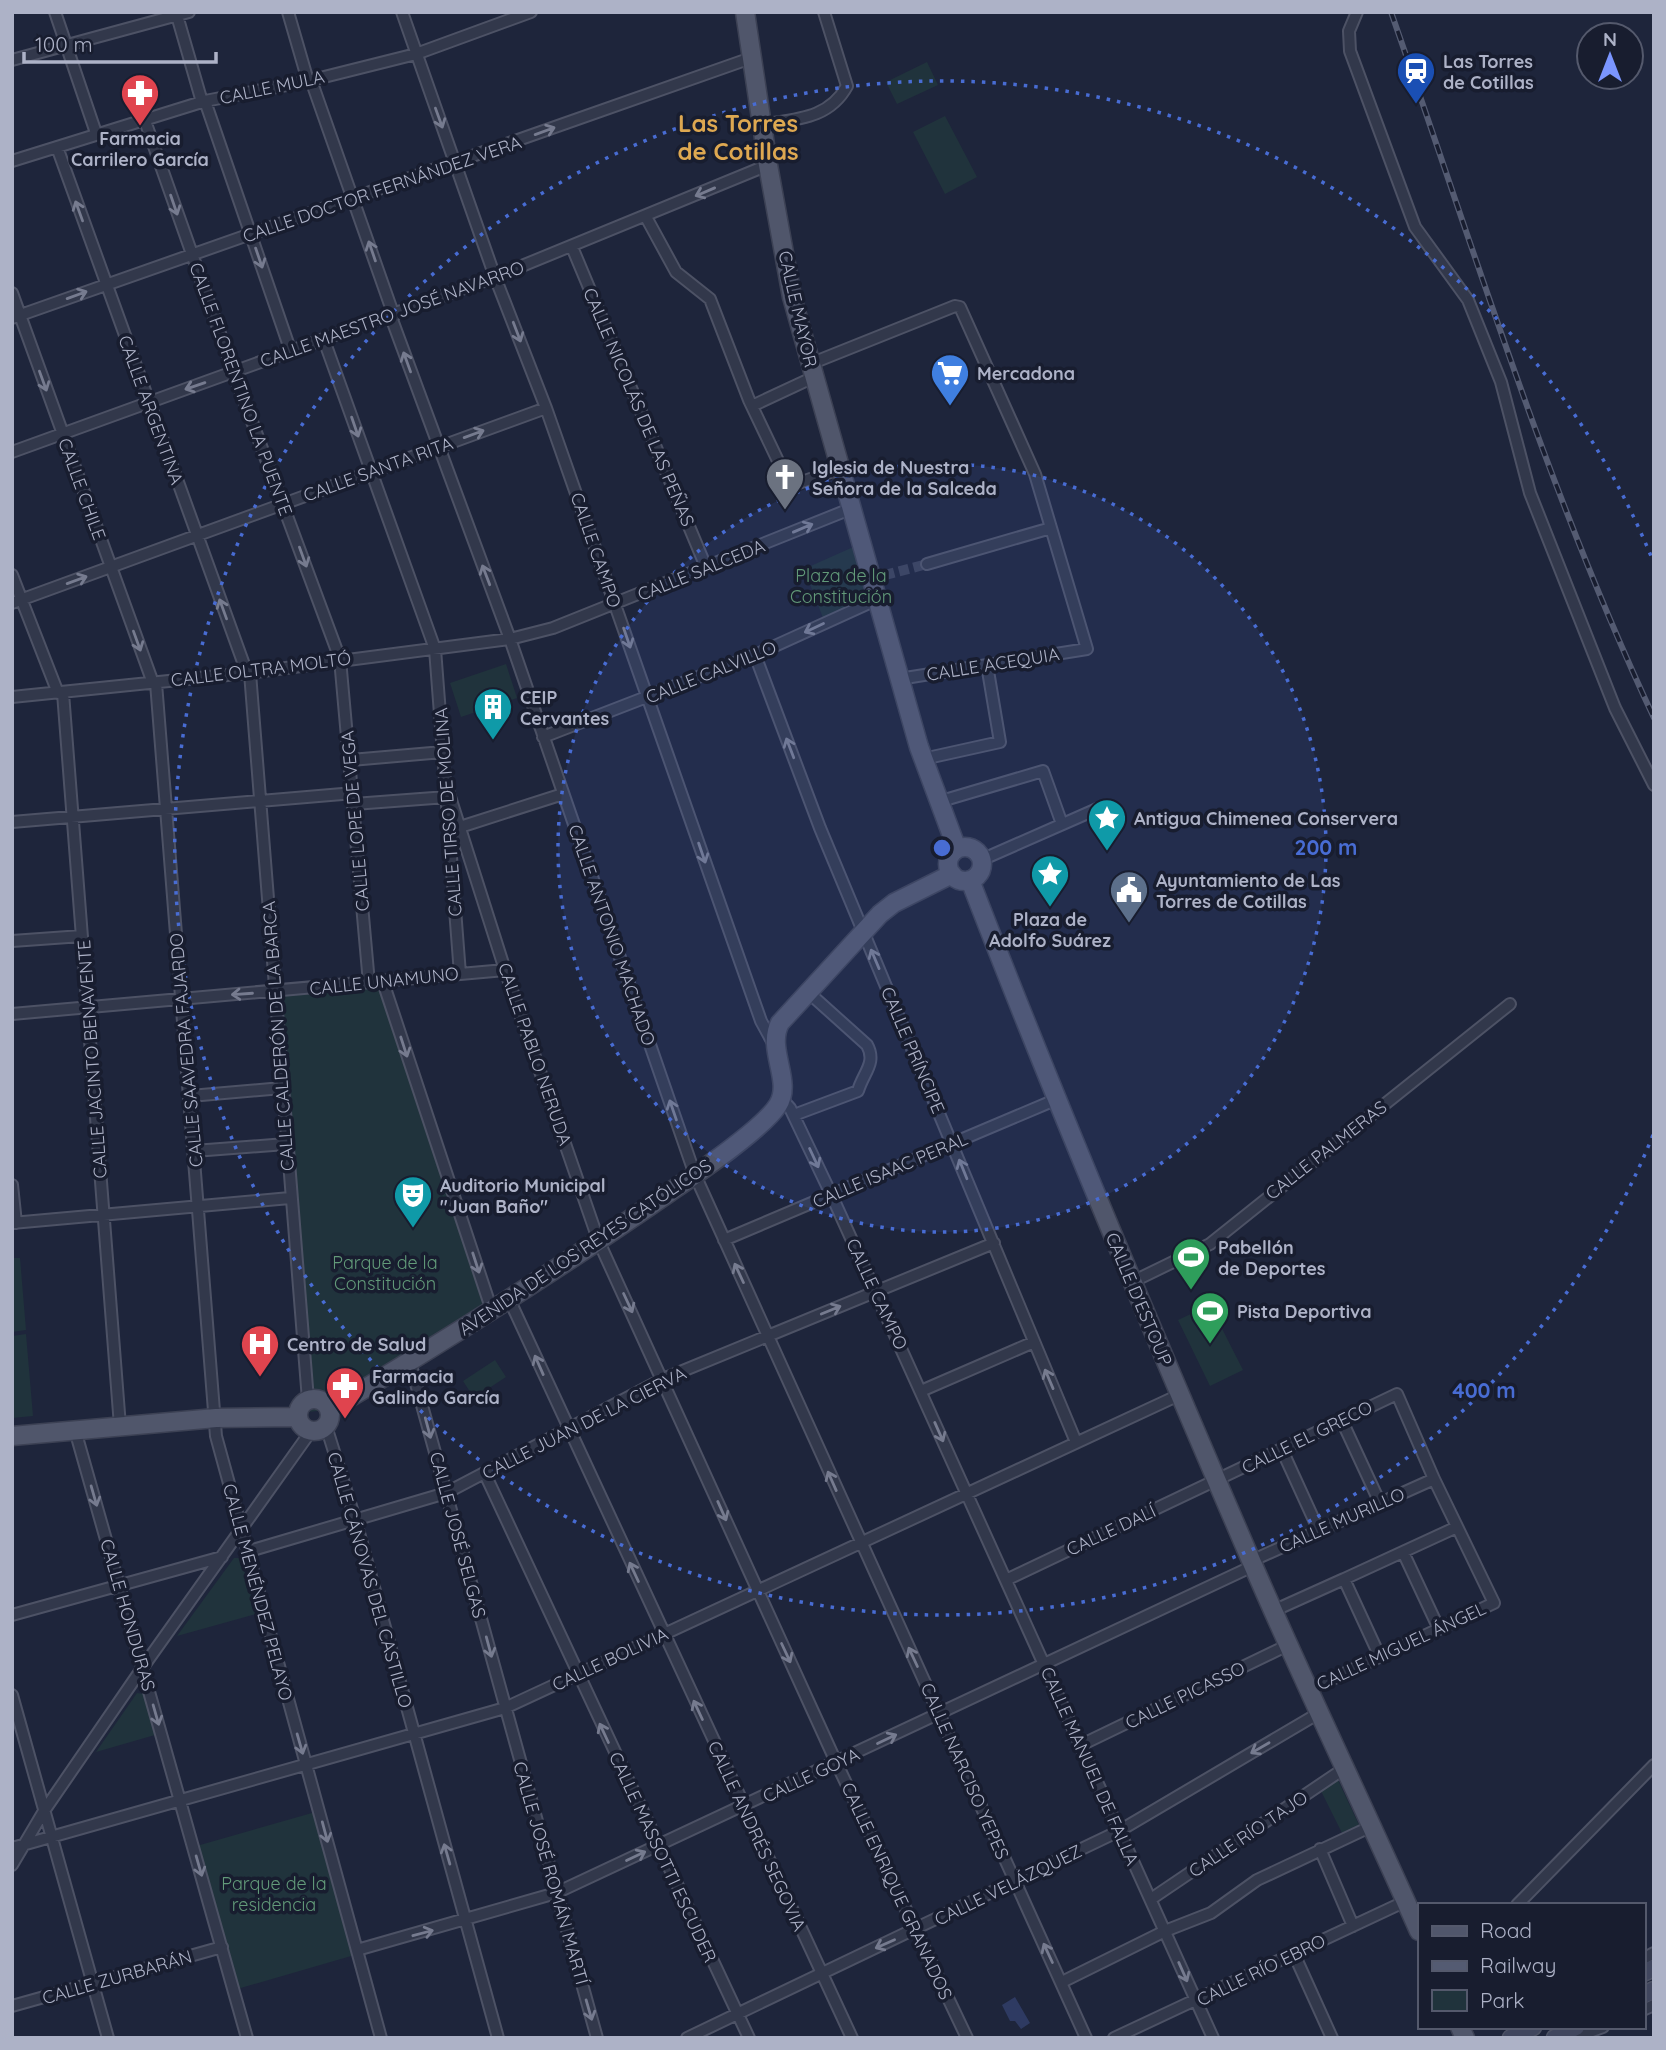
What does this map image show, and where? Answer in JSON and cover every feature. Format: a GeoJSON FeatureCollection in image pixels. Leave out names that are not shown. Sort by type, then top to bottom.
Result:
{"type":"FeatureCollection","features":[{"type":"Feature","properties":{"kind":"main road","name":"CALLE MAYOR"},"geometry":{"type":"LineString","coordinates":[[745,12],[761,125],[792,297],[899,679],[923,759],[957,849]]}},
{"type":"Feature","properties":{"kind":"main road"},"geometry":{"type":"LineString","coordinates":[[957,849],[973,849],[981,860],[979,873],[970,880],[959,880],[952,874],[948,862],[957,849]]}},
{"type":"Feature","properties":{"kind":"main road"},"geometry":{"type":"LineString","coordinates":[[781,1098],[782,1084],[775,1046],[775,1033],[780,1023],[863,930],[894,903],[952,874]]}},
{"type":"Feature","properties":{"kind":"main road","name":"CALLE D'ESTOUP"},"geometry":{"type":"LineString","coordinates":[[970,880],[1055,1100],[1179,1395],[1288,1645],[1418,1929]]}},
{"type":"Feature","properties":{"kind":"main road","name":"AVENIDA DE LOS REYES CATÓLICOS"},"geometry":{"type":"LineString","coordinates":[[322,1422],[410,1362],[510,1301],[695,1175],[765,1120],[781,1098]]}},
{"type":"Feature","properties":{"kind":"main road"},"geometry":{"type":"LineString","coordinates":[[318,1399],[322,1422],[302,1426],[297,1417],[300,1406],[308,1400],[318,1399]]}},
{"type":"Feature","properties":{"kind":"main road"},"geometry":{"type":"LineString","coordinates":[[12,1436],[216,1418],[297,1417]]}},
{"type":"Feature","properties":{"kind":"main road"},"geometry":{"type":"LineString","coordinates":[[1511,2038],[1529,2029]]}},
{"type":"Feature","properties":{"kind":"main road"},"geometry":{"type":"LineString","coordinates":[[1555,2038],[1572,2029]]}},
{"type":"Feature","properties":{"kind":"street"},"geometry":{"type":"LineString","coordinates":[[55,12],[96,133]]}},
{"type":"Feature","properties":{"kind":"street"},"geometry":{"type":"LineString","coordinates":[[12,60],[189,12]]}},
{"type":"Feature","properties":{"kind":"street","name":"CALLE ANTONIO MACHADO"},"geometry":{"type":"LineString","coordinates":[[288,12],[309,81],[354,198],[438,447],[510,639],[695,1175],[860,1543]]}},
{"type":"Feature","properties":{"kind":"street","name":"CALLE CAMPO"},"geometry":{"type":"LineString","coordinates":[[402,12],[495,277],[546,408],[761,1021],[775,1046]]}},
{"type":"Feature","properties":{"kind":"street","name":"CALLE MULA"},"geometry":{"type":"LineString","coordinates":[[12,161],[203,101],[309,81],[416,54],[531,12]]}},
{"type":"Feature","properties":{"kind":"street"},"geometry":{"type":"LineString","coordinates":[[761,125],[830,109],[847,86],[824,12]]}},
{"type":"Feature","properties":{"kind":"street"},"geometry":{"type":"LineString","coordinates":[[1357,12],[1349,31],[1350,51],[1415,227],[1468,300],[1501,382],[1530,493],[1615,708],[1654,785]]}},
{"type":"Feature","properties":{"kind":"street"},"geometry":{"type":"LineString","coordinates":[[176,14],[203,101],[291,352]]}},
{"type":"Feature","properties":{"kind":"street","name":"CALLE DOCTOR FERNÁNDEZ VERA"},"geometry":{"type":"LineString","coordinates":[[16,317],[751,58]]}},
{"type":"Feature","properties":{"kind":"street","name":"CALLE FLORENTINO LA PUENTE"},"geometry":{"type":"LineString","coordinates":[[144,118],[191,255],[340,659]]}},
{"type":"Feature","properties":{"kind":"street","name":"CALLE ARGENTINA"},"geometry":{"type":"LineString","coordinates":[[57,146],[195,535],[248,673]]}},
{"type":"Feature","properties":{"kind":"street","name":"CALLE MAESTRO JOSÉ NAVARRO"},"geometry":{"type":"LineString","coordinates":[[12,452],[495,277],[768,165]]}},
{"type":"Feature","properties":{"kind":"street"},"geometry":{"type":"LineString","coordinates":[[646,217],[676,272],[710,299],[752,406],[790,486],[839,469]]}},
{"type":"Feature","properties":{"kind":"street","name":"CALLE NICOLÁS DE LAS PEÑAS"},"geometry":{"type":"LineString","coordinates":[[572,247],[706,567]]}},
{"type":"Feature","properties":{"kind":"street","name":"CALLE CHILE"},"geometry":{"type":"LineString","coordinates":[[12,293],[16,317],[154,683]]}},
{"type":"Feature","properties":{"kind":"street"},"geometry":{"type":"LineString","coordinates":[[752,406],[812,370],[958,306],[1035,474],[1051,528],[926,564]]}},
{"type":"Feature","properties":{"kind":"street","name":"CALLE TIRSO DE MOLINA"},"geometry":{"type":"LineString","coordinates":[[324,340],[435,649],[460,974]]}},
{"type":"Feature","properties":{"kind":"street","name":"CALLE SANTA RITA"},"geometry":{"type":"LineString","coordinates":[[17,601],[546,408]]}},
{"type":"Feature","properties":{"kind":"street","name":"CALLE SALCEDA"},"geometry":{"type":"LineString","coordinates":[[510,639],[551,629],[850,509]]}},
{"type":"Feature","properties":{"kind":"street","name":"CALLE ACEQUIA"},"geometry":{"type":"LineString","coordinates":[[899,679],[1087,649],[1051,528]]}},
{"type":"Feature","properties":{"kind":"street","name":"CALLE JACINTO BENAVENTE"},"geometry":{"type":"LineString","coordinates":[[12,575],[17,601],[61,693],[120,1426]]}},
{"type":"Feature","properties":{"kind":"street","name":"CALLE CALVILLO"},"geometry":{"type":"LineString","coordinates":[[543,737],[755,655],[876,600]]}},
{"type":"Feature","properties":{"kind":"street","name":"CALLE OLTRA MOLTÓ"},"geometry":{"type":"LineString","coordinates":[[12,697],[248,673],[510,639]]}},
{"type":"Feature","properties":{"kind":"street","name":"CALLE PRÍNCIPE"},"geometry":{"type":"LineString","coordinates":[[755,655],[820,828],[1076,1442]]}},
{"type":"Feature","properties":{"kind":"street","name":"CALLE LOPE DE VEGA"},"geometry":{"type":"LineString","coordinates":[[340,659],[369,983]]}},
{"type":"Feature","properties":{"kind":"street"},"geometry":{"type":"LineString","coordinates":[[923,759],[1000,742],[987,665]]}},
{"type":"Feature","properties":{"kind":"street","name":"CALLE CALDERÓN DE LA BARCA"},"geometry":{"type":"LineString","coordinates":[[248,673],[261,800],[290,1198],[308,1400]]}},
{"type":"Feature","properties":{"kind":"street","name":"CALLE SAAVEDRA FAJARDO"},"geometry":{"type":"LineString","coordinates":[[154,683],[167,810],[216,1418]]}},
{"type":"Feature","properties":{"kind":"street"},"geometry":{"type":"LineString","coordinates":[[351,760],[443,752]]}},
{"type":"Feature","properties":{"kind":"street"},"geometry":{"type":"LineString","coordinates":[[938,802],[1043,771],[1062,824]]}},
{"type":"Feature","properties":{"kind":"street","name":"CALLE PABLO NERUDA"},"geometry":{"type":"LineString","coordinates":[[445,781],[505,970],[599,1242],[757,1591]]}},
{"type":"Feature","properties":{"kind":"street"},"geometry":{"type":"LineString","coordinates":[[460,827],[563,793]]}},
{"type":"Feature","properties":{"kind":"street"},"geometry":{"type":"LineString","coordinates":[[12,822],[261,800],[447,797]]}},
{"type":"Feature","properties":{"kind":"street"},"geometry":{"type":"LineString","coordinates":[[981,860],[1097,809]]}},
{"type":"Feature","properties":{"kind":"street"},"geometry":{"type":"LineString","coordinates":[[12,941],[82,936]]}},
{"type":"Feature","properties":{"kind":"street","name":"CALLE UNAMUNO"},"geometry":{"type":"LineString","coordinates":[[12,1014],[505,970]]}},
{"type":"Feature","properties":{"kind":"street"},"geometry":{"type":"LineString","coordinates":[[383,982],[492,1311]]}},
{"type":"Feature","properties":{"kind":"street"},"geometry":{"type":"LineString","coordinates":[[794,1115],[858,1091],[862,1076],[872,1063],[872,1054],[867,1045],[808,992]]}},
{"type":"Feature","properties":{"kind":"street","name":"CALLE PALMERAS"},"geometry":{"type":"LineString","coordinates":[[1132,1282],[1210,1244],[1510,1004]]}},
{"type":"Feature","properties":{"kind":"street"},"geometry":{"type":"LineString","coordinates":[[190,1097],[282,1088]]}},
{"type":"Feature","properties":{"kind":"street","name":"CALLE CAMPO"},"geometry":{"type":"LineString","coordinates":[[781,1098],[794,1115],[831,1194],[966,1494]]}},
{"type":"Feature","properties":{"kind":"street","name":"CALLE ISAAC PERAL"},"geometry":{"type":"LineString","coordinates":[[724,1240],[1055,1100]]}},
{"type":"Feature","properties":{"kind":"street"},"geometry":{"type":"LineString","coordinates":[[194,1151],[286,1144]]}},
{"type":"Feature","properties":{"kind":"street"},"geometry":{"type":"LineString","coordinates":[[12,1185],[14,1223],[290,1198]]}},
{"type":"Feature","properties":{"kind":"street","name":"CALLE JUAN DE LA CIERVA"},"geometry":{"type":"LineString","coordinates":[[246,1552],[356,1522],[446,1493],[567,1427],[663,1379],[993,1243]]}},
{"type":"Feature","properties":{"kind":"street","name":"CALLE ANDRÉS SEGOVIA"},"geometry":{"type":"LineString","coordinates":[[510,1301],[662,1634],[852,2038]]}},
{"type":"Feature","properties":{"kind":"street"},"geometry":{"type":"LineString","coordinates":[[921,1391],[1034,1342]]}},
{"type":"Feature","properties":{"kind":"street","name":"CALLE JOSÉ SELGAS"},"geometry":{"type":"LineString","coordinates":[[410,1362],[505,1708]]}},
{"type":"Feature","properties":{"kind":"street","name":"CALLE EL GRECO"},"geometry":{"type":"LineString","coordinates":[[1216,1481],[1397,1394],[1434,1479]]}},
{"type":"Feature","properties":{"kind":"street","name":"CALLE BOLIVIA"},"geometry":{"type":"LineString","coordinates":[[18,1847],[505,1708],[1179,1395]]}},
{"type":"Feature","properties":{"kind":"street","name":"CALLE MENÉNDEZ PELAYO"},"geometry":{"type":"LineString","coordinates":[[216,1418],[216,1436],[246,1552],[381,2038]]}},
{"type":"Feature","properties":{"kind":"street"},"geometry":{"type":"LineString","coordinates":[[1342,1421],[1380,1503]]}},
{"type":"Feature","properties":{"kind":"street"},"geometry":{"type":"LineString","coordinates":[[12,1865],[18,1847],[143,1667],[322,1422]]}},
{"type":"Feature","properties":{"kind":"street","name":"CALLE CÁNOVAS DEL CASTILLO"},"geometry":{"type":"LineString","coordinates":[[322,1422],[356,1522],[498,2038]]}},
{"type":"Feature","properties":{"kind":"street","name":"CALLE HONDURAS"},"geometry":{"type":"LineString","coordinates":[[75,1430],[247,2038]]}},
{"type":"Feature","properties":{"kind":"street"},"geometry":{"type":"LineString","coordinates":[[1282,1450],[1319,1531]]}},
{"type":"Feature","properties":{"kind":"street","name":"CALLE MASSOTTI ESCUDER"},"geometry":{"type":"LineString","coordinates":[[485,1474],[749,2038]]}},
{"type":"Feature","properties":{"kind":"street"},"geometry":{"type":"LineString","coordinates":[[1273,1611],[1457,1527],[1434,1479]]}},
{"type":"Feature","properties":{"kind":"street","name":"CALLE MURILLO"},"geometry":{"type":"LineString","coordinates":[[1252,1564],[1434,1479]]}},
{"type":"Feature","properties":{"kind":"street","name":"CALLE DALÍ"},"geometry":{"type":"LineString","coordinates":[[1006,1580],[1216,1481]]}},
{"type":"Feature","properties":{"kind":"street","name":"CALLE MANUEL DE FALLA"},"geometry":{"type":"LineString","coordinates":[[966,1494],[1213,2038]]}},
{"type":"Feature","properties":{"kind":"street","name":"CALLE MIGUEL ÁNGEL"},"geometry":{"type":"LineString","coordinates":[[1309,1690],[1494,1603],[1457,1527]]}},
{"type":"Feature","properties":{"kind":"street","name":"CALLE NARCISO YEPES"},"geometry":{"type":"LineString","coordinates":[[860,1543],[1086,2038]]}},
{"type":"Feature","properties":{"kind":"street"},"geometry":{"type":"LineString","coordinates":[[1404,1552],[1439,1629]]}},
{"type":"Feature","properties":{"kind":"street"},"geometry":{"type":"LineString","coordinates":[[12,1615],[222,1557]]}},
{"type":"Feature","properties":{"kind":"street","name":"CALLE GOYA"},"geometry":{"type":"LineString","coordinates":[[357,1950],[466,1921],[556,1893],[743,1807],[1252,1564]]}},
{"type":"Feature","properties":{"kind":"street"},"geometry":{"type":"LineString","coordinates":[[1344,1579],[1380,1657]]}},
{"type":"Feature","properties":{"kind":"street","name":"CALLE ENRIQUE GRANADOS"},"geometry":{"type":"LineString","coordinates":[[757,1591],[967,2038]]}},
{"type":"Feature","properties":{"kind":"street","name":"CALLE PICASSO"},"geometry":{"type":"LineString","coordinates":[[1081,1745],[1288,1645]]}},
{"type":"Feature","properties":{"kind":"street"},"geometry":{"type":"LineString","coordinates":[[12,1695],[108,2038]]}},
{"type":"Feature","properties":{"kind":"street","name":"CALLE JOSÉ ROMÁN MARTÍ"},"geometry":{"type":"LineString","coordinates":[[505,1708],[597,2038]]}},
{"type":"Feature","properties":{"kind":"street","name":"CALLE VELÁZQUEZ"},"geometry":{"type":"LineString","coordinates":[[687,2038],[1119,1831],[1319,1713]]}},
{"type":"Feature","properties":{"kind":"street"},"geometry":{"type":"LineString","coordinates":[[1519,1903],[1654,1765]]}},
{"type":"Feature","properties":{"kind":"street","name":"CALLE RÍO TAJO"},"geometry":{"type":"LineString","coordinates":[[1151,1899],[1345,1768]]}},
{"type":"Feature","properties":{"kind":"street"},"geometry":{"type":"LineString","coordinates":[[1062,1982],[1165,1931],[1211,1913],[1256,1880],[1372,1826]]}},
{"type":"Feature","properties":{"kind":"street"},"geometry":{"type":"LineString","coordinates":[[1320,1849],[1353,1926]]}},
{"type":"Feature","properties":{"kind":"street","name":"CALLE RÍO EBRO"},"geometry":{"type":"LineString","coordinates":[[1114,2038],[1406,1901]]}},
{"type":"Feature","properties":{"kind":"street","name":"CALLE ZURBARÁN"},"geometry":{"type":"LineString","coordinates":[[12,2006],[222,1947]]}},
{"type":"Feature","properties":{"kind":"street"},"geometry":{"type":"LineString","coordinates":[[1294,1954],[1332,2038]]}},
{"type":"Feature","properties":{"kind":"street"},"geometry":{"type":"LineString","coordinates":[[1573,2038],[1598,2029]]}},
{"type":"Feature","properties":{"kind":"green space"},"geometry":{"type":"Polygon","coordinates":[[[927,62],[938,85],[897,104],[886,82],[927,62]]]}},
{"type":"Feature","properties":{"kind":"green space"},"geometry":{"type":"Polygon","coordinates":[[[945,116],[977,177],[945,194],[913,132],[945,116]]]}},
{"type":"Feature","properties":{"kind":"green space","name":"Plaza de la Constitución"},"geometry":{"type":"Polygon","coordinates":[[[860,544],[876,600],[825,623],[804,569],[860,544]]]}},
{"type":"Feature","properties":{"kind":"green space"},"geometry":{"type":"Polygon","coordinates":[[[506,664],[517,698],[461,717],[450,683],[506,664]]]}},
{"type":"Feature","properties":{"kind":"green space","name":"Parque de la Constitución"},"geometry":{"type":"Polygon","coordinates":[[[383,982],[492,1311],[326,1410],[308,1412],[275,992],[383,982]]]}},
{"type":"Feature","properties":{"kind":"green space"},"geometry":{"type":"Polygon","coordinates":[[[12,1258],[20,1258],[26,1330],[12,1332],[12,1258]]]}},
{"type":"Feature","properties":{"kind":"green space","name":"Pista Deportiva"},"geometry":{"type":"Polygon","coordinates":[[[1210,1305],[1243,1370],[1210,1386],[1178,1320],[1210,1305]]]}},
{"type":"Feature","properties":{"kind":"green space"},"geometry":{"type":"Polygon","coordinates":[[[26,1334],[33,1416],[12,1418],[12,1336],[26,1334]]]}},
{"type":"Feature","properties":{"kind":"green space"},"geometry":{"type":"Polygon","coordinates":[[[495,1360],[506,1377],[474,1398],[463,1381],[495,1360]]]}},
{"type":"Feature","properties":{"kind":"green space"},"geometry":{"type":"Polygon","coordinates":[[[234,1558],[241,1558],[256,1614],[177,1636],[234,1558]]]}},
{"type":"Feature","properties":{"kind":"green space"},"geometry":{"type":"Polygon","coordinates":[[[137,1693],[144,1694],[155,1735],[96,1752],[137,1693]]]}},
{"type":"Feature","properties":{"kind":"green space"},"geometry":{"type":"Polygon","coordinates":[[[1338,1780],[1359,1825],[1342,1833],[1321,1791],[1338,1780]]]}},
{"type":"Feature","properties":{"kind":"green space","name":"Parque de la residencia"},"geometry":{"type":"Polygon","coordinates":[[[319,1811],[358,1954],[234,1990],[193,1847],[319,1811]]]}},
{"type":"Feature","properties":{"kind":"water"},"geometry":{"type":"Polygon","coordinates":[[[1015,1997],[1030,2023],[1021,2029],[1015,2021],[1010,2021],[1002,2005],[1015,1997]]]}},
{"type":"Feature","properties":{"kind":"tunnel"},"geometry":{"type":"LineString","coordinates":[[870,579],[927,564]]}},
{"type":"Feature","properties":{"kind":"railway"},"geometry":{"type":"LineString","coordinates":[[1391,12],[1546,457],[1579,545],[1654,718]]}},
{"type":"Feature","properties":{"kind":"place","name":"Las Torres de Cotillas"},"geometry":{"type":"Point","coordinates":[1416,105]}},
{"type":"Feature","properties":{"kind":"place","name":"Farmacia Carrilero García"},"geometry":{"type":"Point","coordinates":[140,127]}},
{"type":"Feature","properties":{"kind":"place","name":"Mercadona"},"geometry":{"type":"Point","coordinates":[950,407]}},
{"type":"Feature","properties":{"kind":"place","name":"Iglesia de Nuestra Señora de la Salceda"},"geometry":{"type":"Point","coordinates":[785,511]}},
{"type":"Feature","properties":{"kind":"place","name":"CEIP Cervantes"},"geometry":{"type":"Point","coordinates":[493,741]}},
{"type":"Feature","properties":{"kind":"place","name":"Antigua Chimenea Conservera"},"geometry":{"type":"Point","coordinates":[1107,852]}},
{"type":"Feature","properties":{"kind":"place","name":"Plaza de Adolfo Suárez"},"geometry":{"type":"Point","coordinates":[1050,908]}},
{"type":"Feature","properties":{"kind":"place","name":"Ayuntamiento de Las Torres de Cotillas"},"geometry":{"type":"Point","coordinates":[1129,924]}},
{"type":"Feature","properties":{"kind":"place","name":"Auditorio Municipal \"Juan Baño\""},"geometry":{"type":"Point","coordinates":[413,1229]}},
{"type":"Feature","properties":{"kind":"place","name":"Pabellón de Deportes"},"geometry":{"type":"Point","coordinates":[1191,1291]}},
{"type":"Feature","properties":{"kind":"place","name":"Pista Deportiva"},"geometry":{"type":"Point","coordinates":[1210,1345]}},
{"type":"Feature","properties":{"kind":"place","name":"Centro de Salud"},"geometry":{"type":"Point","coordinates":[260,1378]}},
{"type":"Feature","properties":{"kind":"place","name":"Farmacia Galindo García"},"geometry":{"type":"Point","coordinates":[345,1420]}},
{"type":"Feature","properties":{"kind":"district","name":"Las Torres de Cotillas"},"geometry":{"type":"Point","coordinates":[738,137]}}]}
